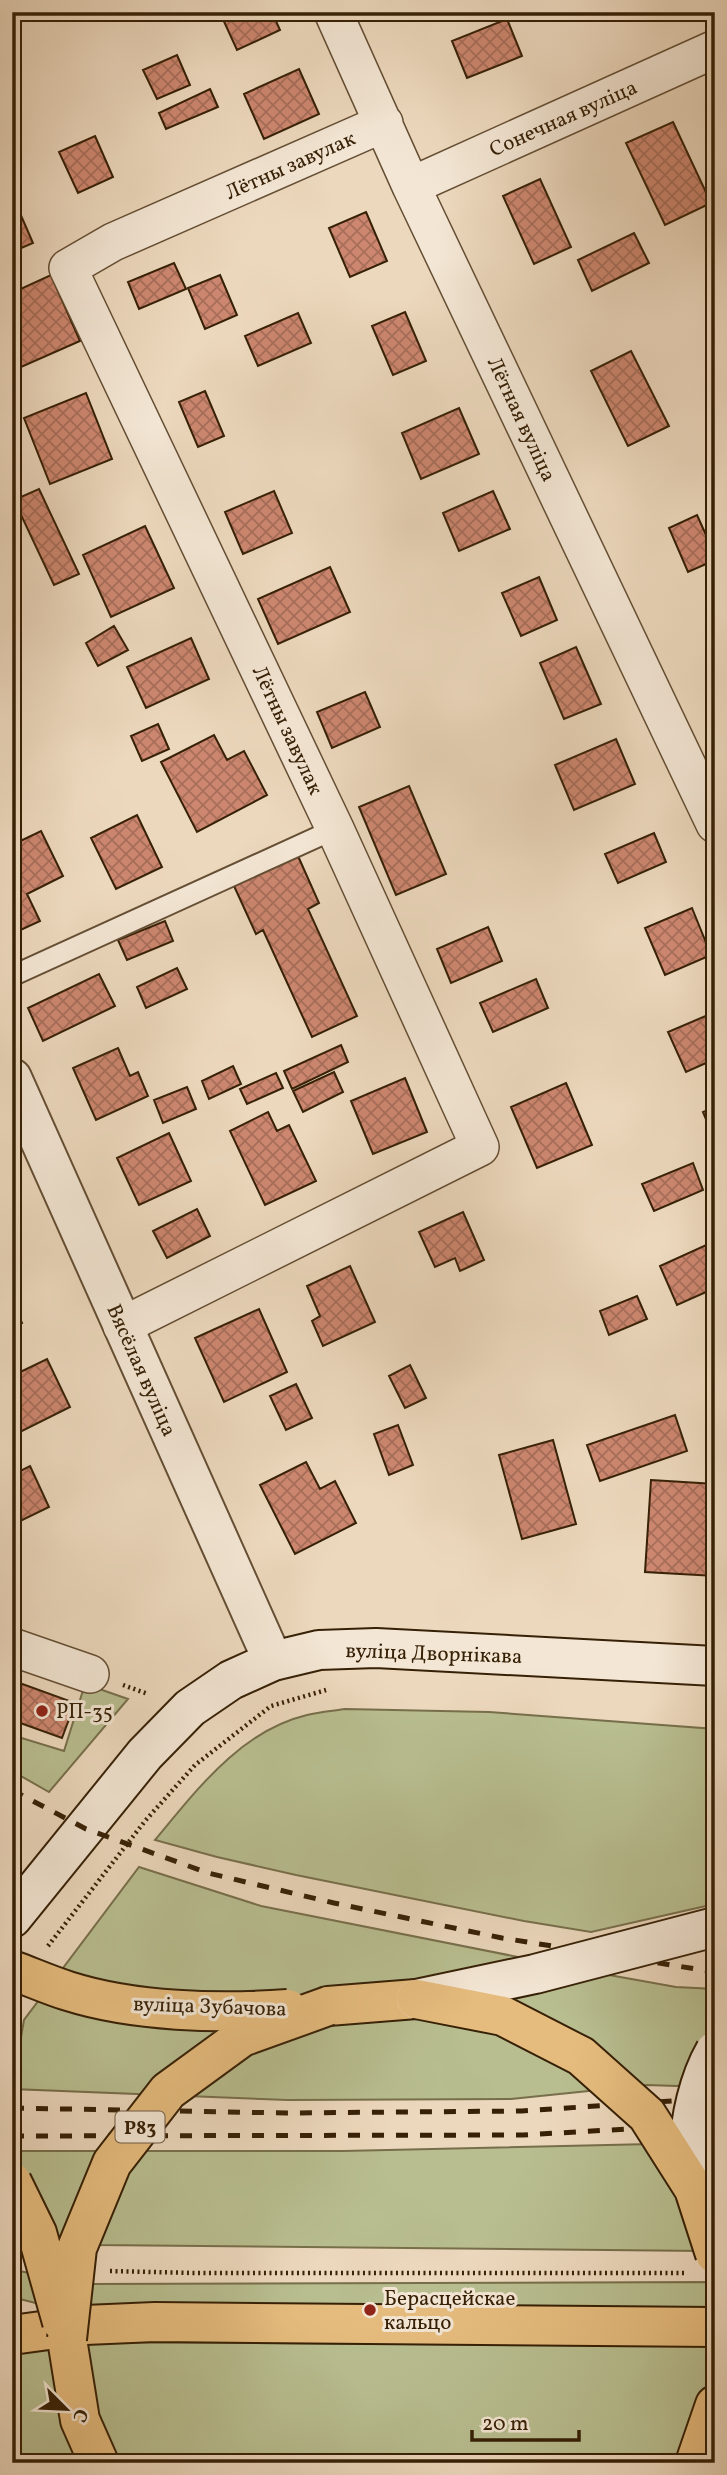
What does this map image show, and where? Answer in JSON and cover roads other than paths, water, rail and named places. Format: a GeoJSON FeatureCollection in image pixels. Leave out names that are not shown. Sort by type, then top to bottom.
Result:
{"type":"FeatureCollection","features":[{"type":"Feature","properties":{"kind":"main road","name":"Вясёлая вуліца"},"geometry":{"type":"LineString","coordinates":[[12,1078],[273,1661]]}},
{"type":"Feature","properties":{"kind":"main road","name":"вуліца Дворнікава"},"geometry":{"type":"LineString","coordinates":[[12,1918],[145,1754],[190,1708],[231,1680],[273,1661],[319,1650],[376,1648],[715,1667]]}},
{"type":"Feature","properties":{"kind":"main road"},"geometry":{"type":"LineString","coordinates":[[416,1999],[535,1973],[715,1927]]}},
{"type":"Feature","properties":{"kind":"main road","name":"вуліца Зубачова"},"geometry":{"type":"LineString","coordinates":[[26,1963],[69,1992],[134,2005],[257,2011],[328,2006]]}},
{"type":"Feature","properties":{"kind":"main road","name":"Р83"},"geometry":{"type":"LineString","coordinates":[[67,2339],[77,2248],[112,2163],[168,2091],[242,2038],[328,2006],[416,1999],[503,2016],[581,2056],[647,2115],[694,2189],[703,2264]]}},
{"type":"Feature","properties":{"kind":"main road"},"geometry":{"type":"LineString","coordinates":[[694,2189],[690,2150],[695,2105],[709,2060],[715,2051]]}},
{"type":"Feature","properties":{"kind":"main road","name":"Р83"},"geometry":{"type":"LineString","coordinates":[[12,2182],[37,2233],[67,2339],[80,2420],[99,2463]]}},
{"type":"Feature","properties":{"kind":"main road"},"geometry":{"type":"LineString","coordinates":[[12,2334],[85,2325],[155,2322],[715,2327]]}},
{"type":"Feature","properties":{"kind":"main road"},"geometry":{"type":"LineString","coordinates":[[695,2463],[715,2405]]}},
{"type":"Feature","properties":{"kind":"main road"},"geometry":{"type":"LineString","coordinates":[[80,2420],[80,2463]]}},
{"type":"Feature","properties":{"kind":"street","name":"Лётная вуліца"},"geometry":{"type":"LineString","coordinates":[[332,12],[411,186],[715,824]]}},
{"type":"Feature","properties":{"kind":"street","name":"Сонечная вуліца"},"geometry":{"type":"LineString","coordinates":[[411,186],[715,49]]}},
{"type":"Feature","properties":{"kind":"street","name":"Лётны завулак"},"geometry":{"type":"LineString","coordinates":[[122,1326],[480,1147],[335,829],[68,268],[113,242],[384,124]]}},
{"type":"Feature","properties":{"kind":"street"},"geometry":{"type":"LineString","coordinates":[[12,1647],[90,1674]]}},
{"type":"Feature","properties":{"kind":"lane"},"geometry":{"type":"LineString","coordinates":[[12,976],[335,829]]}},
{"type":"Feature","properties":{"kind":"railway"},"geometry":{"type":"LineString","coordinates":[[12,1790],[86,1829],[208,1873],[502,1938],[715,1972]]}},
{"type":"Feature","properties":{"kind":"railway"},"geometry":{"type":"LineString","coordinates":[[12,2108],[286,2113],[522,2111],[715,2098]]}},
{"type":"Feature","properties":{"kind":"railway"},"geometry":{"type":"LineString","coordinates":[[12,2136],[523,2135],[715,2124]]}},
{"type":"Feature","properties":{"kind":"place","name":"РП-35"},"geometry":{"type":"Point","coordinates":[42,1711]}},
{"type":"Feature","properties":{"kind":"place","name":"Берасцейскае кальцо"},"geometry":{"type":"Point","coordinates":[370,2310]}}]}
